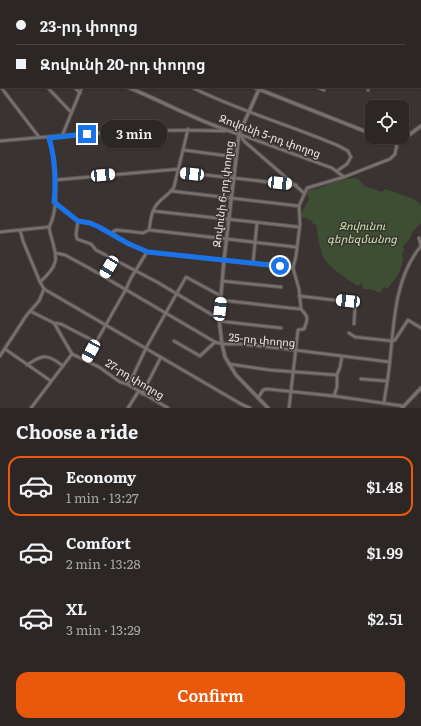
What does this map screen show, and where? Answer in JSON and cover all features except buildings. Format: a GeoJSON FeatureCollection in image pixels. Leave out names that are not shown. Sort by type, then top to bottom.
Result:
{"type":"FeatureCollection","features":[{"type":"Feature","properties":{"kind":"street"},"geometry":{"type":"LineString","coordinates":[[2,88],[39,137]]}},
{"type":"Feature","properties":{"kind":"street"},"geometry":{"type":"LineString","coordinates":[[48,88],[72,112]]}},
{"type":"Feature","properties":{"kind":"street"},"geometry":{"type":"LineString","coordinates":[[75,88],[80,93]]}},
{"type":"Feature","properties":{"kind":"street"},"geometry":{"type":"LineString","coordinates":[[62,136],[82,88]]}},
{"type":"Feature","properties":{"kind":"street","name":"Զովունի 5-րդ փողոց"},"geometry":{"type":"LineString","coordinates":[[129,88],[154,98],[168,106],[229,131],[332,168],[344,177]]}},
{"type":"Feature","properties":{"kind":"street"},"geometry":{"type":"LineString","coordinates":[[193,88],[208,96],[250,113],[331,142],[346,150],[350,160],[337,171]]}},
{"type":"Feature","properties":{"kind":"street"},"geometry":{"type":"LineString","coordinates":[[260,88],[365,131]]}},
{"type":"Feature","properties":{"kind":"street","name":"Զովունի 6-րդ փողոց"},"geometry":{"type":"LineString","coordinates":[[260,88],[240,134],[224,260],[219,320],[225,357],[236,375],[268,408]]}},
{"type":"Feature","properties":{"kind":"street"},"geometry":{"type":"LineString","coordinates":[[319,88],[324,90]]}},
{"type":"Feature","properties":{"kind":"street"},"geometry":{"type":"LineString","coordinates":[[409,135],[421,126]]}},
{"type":"Feature","properties":{"kind":"street"},"geometry":{"type":"LineString","coordinates":[[0,141],[137,131],[188,129],[229,131]]}},
{"type":"Feature","properties":{"kind":"street"},"geometry":{"type":"LineString","coordinates":[[149,230],[153,211],[158,202],[171,191],[178,171],[188,129]]}},
{"type":"Feature","properties":{"kind":"street"},"geometry":{"type":"LineString","coordinates":[[240,134],[245,142],[304,193]]}},
{"type":"Feature","properties":{"kind":"street"},"geometry":{"type":"LineString","coordinates":[[40,282],[52,271],[56,262],[56,253],[49,227],[52,222],[55,208],[55,180],[52,147],[49,138]]}},
{"type":"Feature","properties":{"kind":"street"},"geometry":{"type":"LineString","coordinates":[[289,408],[298,330],[304,329],[308,320],[301,308],[300,296],[293,268],[299,227],[298,206],[307,188],[344,177],[390,159],[395,154],[397,144]]}},
{"type":"Feature","properties":{"kind":"street"},"geometry":{"type":"LineString","coordinates":[[182,150],[236,157]]}},
{"type":"Feature","properties":{"kind":"street"},"geometry":{"type":"LineString","coordinates":[[55,180],[178,171],[296,185]]}},
{"type":"Feature","properties":{"kind":"street"},"geometry":{"type":"LineString","coordinates":[[171,191],[298,206]]}},
{"type":"Feature","properties":{"kind":"street"},"geometry":{"type":"LineString","coordinates":[[54,202],[78,221],[90,223],[147,252],[293,268]]}},
{"type":"Feature","properties":{"kind":"street"},"geometry":{"type":"LineString","coordinates":[[153,211],[299,227]]}},
{"type":"Feature","properties":{"kind":"street"},"geometry":{"type":"LineString","coordinates":[[78,221],[76,234],[77,239],[90,244],[96,250],[136,271],[219,320],[281,328]]}},
{"type":"Feature","properties":{"kind":"street"},"geometry":{"type":"LineString","coordinates":[[253,263],[257,223]]}},
{"type":"Feature","properties":{"kind":"street"},"geometry":{"type":"LineString","coordinates":[[0,232],[49,227]]}},
{"type":"Feature","properties":{"kind":"street"},"geometry":{"type":"LineString","coordinates":[[20,230],[23,241],[44,289],[250,408]]}},
{"type":"Feature","properties":{"kind":"street"},"geometry":{"type":"LineString","coordinates":[[111,234],[117,230],[144,233],[149,230],[296,247]]}},
{"type":"Feature","properties":{"kind":"street"},"geometry":{"type":"LineString","coordinates":[[384,402],[400,286],[414,254],[421,246],[419,238]]}},
{"type":"Feature","properties":{"kind":"street"},"geometry":{"type":"LineString","coordinates":[[86,360],[147,252]]}},
{"type":"Feature","properties":{"kind":"street","name":"25-րդ փողոց"},"geometry":{"type":"LineString","coordinates":[[56,253],[71,258],[215,342],[390,362]]}},
{"type":"Feature","properties":{"kind":"street"},"geometry":{"type":"LineString","coordinates":[[103,276],[113,259]]}},
{"type":"Feature","properties":{"kind":"street"},"geometry":{"type":"LineString","coordinates":[[127,384],[133,376],[136,367],[165,312],[186,277],[221,298],[290,308],[301,308]]}},
{"type":"Feature","properties":{"kind":"street"},"geometry":{"type":"LineString","coordinates":[[222,281],[281,287]]}},
{"type":"Feature","properties":{"kind":"street"},"geometry":{"type":"LineString","coordinates":[[0,356],[39,301],[44,289]]}},
{"type":"Feature","properties":{"kind":"street"},"geometry":{"type":"LineString","coordinates":[[300,296],[351,302],[354,305],[355,311],[354,324]]}},
{"type":"Feature","properties":{"kind":"street"},"geometry":{"type":"LineString","coordinates":[[30,312],[54,323],[61,324],[96,342]]}},
{"type":"Feature","properties":{"kind":"street"},"geometry":{"type":"LineString","coordinates":[[392,342],[395,340],[408,320],[421,328]]}},
{"type":"Feature","properties":{"kind":"street"},"geometry":{"type":"LineString","coordinates":[[31,408],[72,354],[54,323]]}},
{"type":"Feature","properties":{"kind":"street"},"geometry":{"type":"LineString","coordinates":[[349,333],[355,337],[392,342]]}},
{"type":"Feature","properties":{"kind":"street"},"geometry":{"type":"LineString","coordinates":[[174,341],[200,356],[215,342]]}},
{"type":"Feature","properties":{"kind":"street"},"geometry":{"type":"LineString","coordinates":[[5,349],[51,381]]}},
{"type":"Feature","properties":{"kind":"street","name":"27-րդ փողոց"},"geometry":{"type":"LineString","coordinates":[[72,354],[99,367],[120,382],[127,384],[138,392],[168,408]]}},
{"type":"Feature","properties":{"kind":"street"},"geometry":{"type":"LineString","coordinates":[[334,396],[337,387],[336,375],[340,367],[342,356]]}},
{"type":"Feature","properties":{"kind":"street"},"geometry":{"type":"LineString","coordinates":[[27,365],[44,357],[50,357],[63,366]]}},
{"type":"Feature","properties":{"kind":"street"},"geometry":{"type":"LineString","coordinates":[[142,394],[161,357]]}},
{"type":"Feature","properties":{"kind":"street"},"geometry":{"type":"LineString","coordinates":[[229,364],[270,370],[336,375]]}},
{"type":"Feature","properties":{"kind":"street"},"geometry":{"type":"LineString","coordinates":[[361,379],[387,381]]}},
{"type":"Feature","properties":{"kind":"street"},"geometry":{"type":"LineString","coordinates":[[258,398],[263,390],[384,402],[402,407],[421,388]]}},
{"type":"Feature","properties":{"kind":"street"},"geometry":{"type":"LineString","coordinates":[[128,408],[138,392]]}},
{"type":"Feature","properties":{"kind":"green space","name":"Զովունու գերեզմանոց"},"geometry":{"type":"Polygon","coordinates":[[[359,179],[364,186],[382,192],[385,189],[414,199],[421,205],[421,223],[412,232],[411,237],[403,246],[404,250],[402,253],[403,258],[401,268],[387,289],[384,287],[380,293],[371,289],[363,289],[362,283],[358,286],[329,265],[321,250],[316,224],[313,224],[312,221],[300,216],[309,199],[307,193],[308,190],[317,189],[339,180],[359,179]]]}},
{"type":"Feature","properties":{"kind":"route"},"geometry":{"type":"LineString","coordinates":[[87,134],[49,138],[52,147],[56,186],[54,202],[78,221],[90,223],[129,244],[148,252],[280,266]]}}]}
